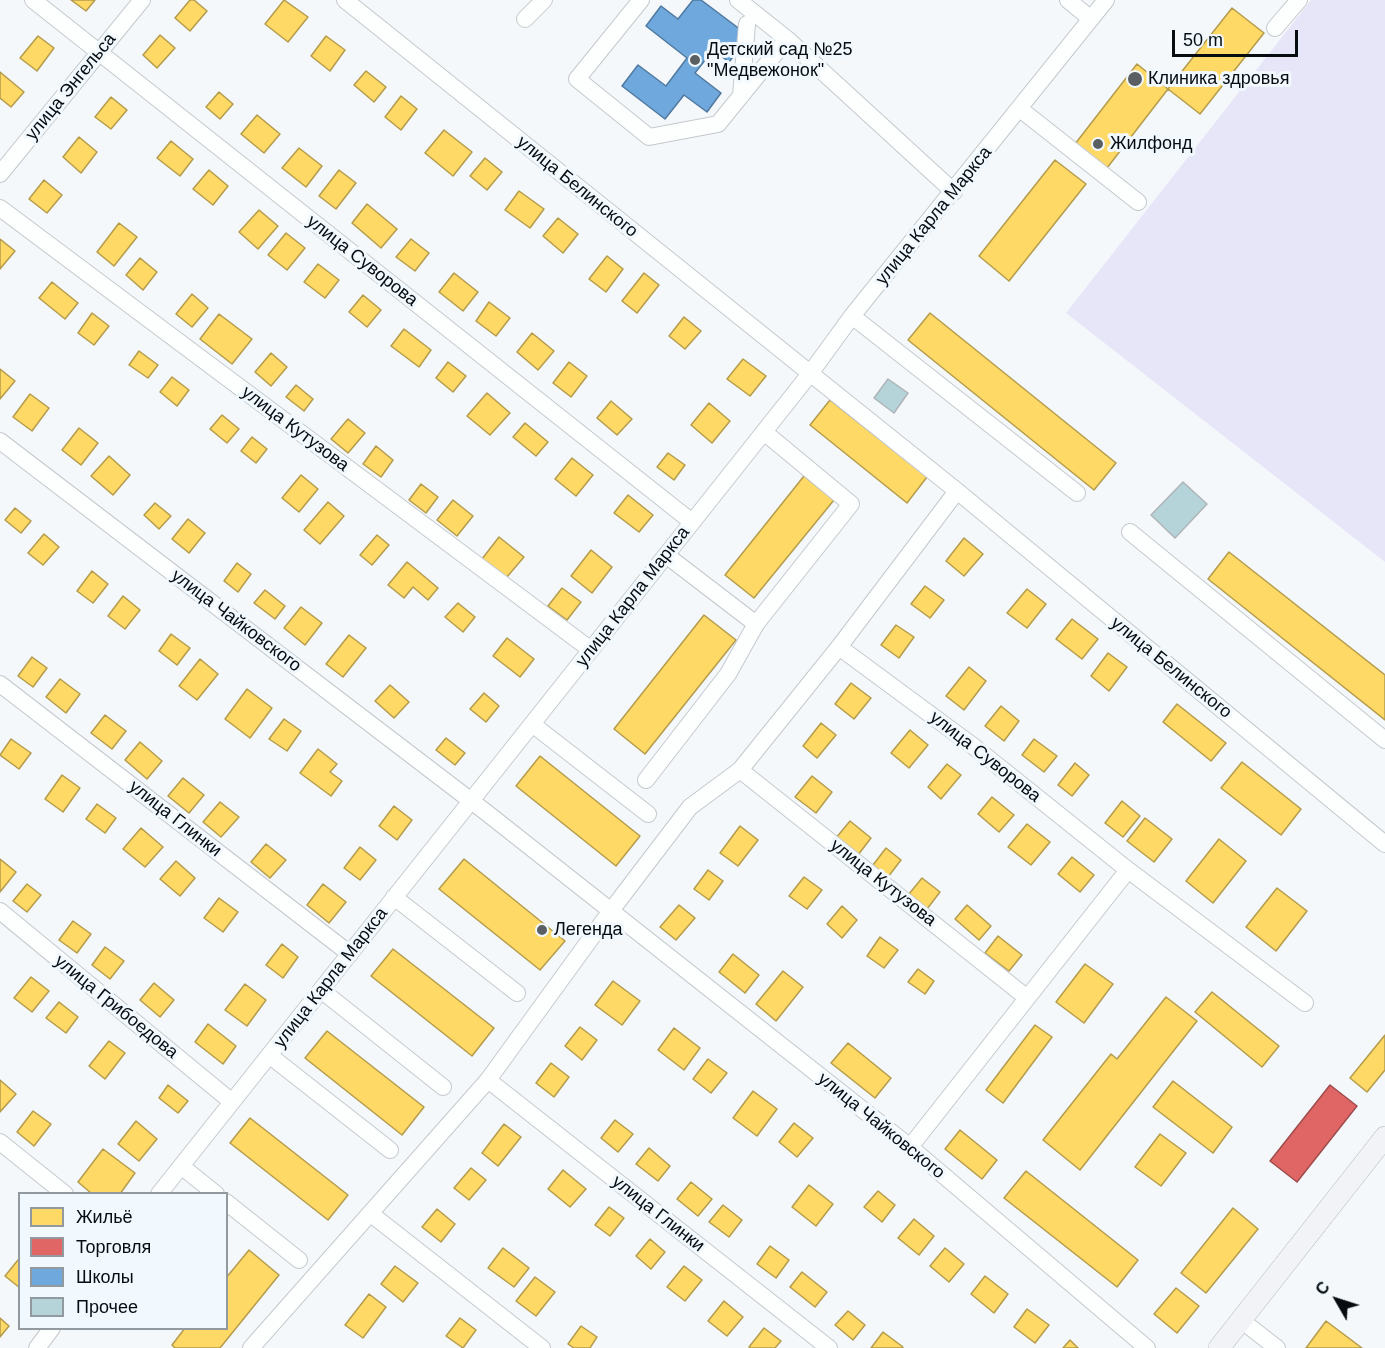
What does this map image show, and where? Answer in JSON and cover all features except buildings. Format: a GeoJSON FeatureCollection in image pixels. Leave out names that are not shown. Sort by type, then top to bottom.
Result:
{"type":"FeatureCollection","features":[{"type":"Feature","properties":{"kind":"main road"},"geometry":{"type":"LineString","coordinates":[[1219,1348],[1385,1137]]}},
{"type":"Feature","properties":{"kind":"street","name":"улица Суворова"},"geometry":{"type":"LineString","coordinates":[[33,0],[692,522]]}},
{"type":"Feature","properties":{"kind":"street","name":"улица Энгельса"},"geometry":{"type":"LineString","coordinates":[[0,174],[142,0]]}},
{"type":"Feature","properties":{"kind":"street","name":"улица Белинского"},"geometry":{"type":"LineString","coordinates":[[345,0],[809,375],[957,491],[1385,844]]}},
{"type":"Feature","properties":{"kind":"street"},"geometry":{"type":"LineString","coordinates":[[525,19],[544,0]]}},
{"type":"Feature","properties":{"kind":"street"},"geometry":{"type":"LineString","coordinates":[[641,0],[577,79],[649,137],[718,124],[787,39]]}},
{"type":"Feature","properties":{"kind":"street"},"geometry":{"type":"LineString","coordinates":[[738,0],[787,39],[954,192]]}},
{"type":"Feature","properties":{"kind":"street"},"geometry":{"type":"LineString","coordinates":[[1068,0],[1091,19]]}},
{"type":"Feature","properties":{"kind":"street","name":"улица Карла Маркса"},"geometry":{"type":"LineString","coordinates":[[161,1192],[809,375],[852,316],[954,192],[1106,0]]}},
{"type":"Feature","properties":{"kind":"street"},"geometry":{"type":"LineString","coordinates":[[1275,28],[1299,0]]}},
{"type":"Feature","properties":{"kind":"street"},"geometry":{"type":"LineString","coordinates":[[741,96],[747,24]]}},
{"type":"Feature","properties":{"kind":"street"},"geometry":{"type":"LineString","coordinates":[[1020,109],[1138,202]]}},
{"type":"Feature","properties":{"kind":"street","name":"улица Кутузова"},"geometry":{"type":"LineString","coordinates":[[0,208],[591,650]]}},
{"type":"Feature","properties":{"kind":"street"},"geometry":{"type":"LineString","coordinates":[[852,316],[1077,493]]}},
{"type":"Feature","properties":{"kind":"street"},"geometry":{"type":"LineString","coordinates":[[646,780],[728,674],[756,624],[851,504],[764,432]]}},
{"type":"Feature","properties":{"kind":"street","name":"улица Чайковского"},"geometry":{"type":"LineString","coordinates":[[0,441],[471,801],[910,1147],[1147,1348]]}},
{"type":"Feature","properties":{"kind":"street"},"geometry":{"type":"LineString","coordinates":[[251,1348],[488,1080],[610,912],[690,807],[740,770],[839,647],[957,491]]}},
{"type":"Feature","properties":{"kind":"street"},"geometry":{"type":"LineString","coordinates":[[1130,532],[1385,740]]}},
{"type":"Feature","properties":{"kind":"street"},"geometry":{"type":"LineString","coordinates":[[666,555],[756,624]]}},
{"type":"Feature","properties":{"kind":"street","name":"улица Суворова"},"geometry":{"type":"LineString","coordinates":[[839,647],[973,746],[1128,870],[1305,1003]]}},
{"type":"Feature","properties":{"kind":"street","name":"улица Глинки"},"geometry":{"type":"LineString","coordinates":[[0,684],[350,954]]}},
{"type":"Feature","properties":{"kind":"street"},"geometry":{"type":"LineString","coordinates":[[532,724],[648,814]]}},
{"type":"Feature","properties":{"kind":"street","name":"улица Кутузова"},"geometry":{"type":"LineString","coordinates":[[740,770],[1026,997]]}},
{"type":"Feature","properties":{"kind":"street"},"geometry":{"type":"LineString","coordinates":[[910,1147],[1128,870]]}},
{"type":"Feature","properties":{"kind":"street"},"geometry":{"type":"LineString","coordinates":[[394,897],[517,993]]}},
{"type":"Feature","properties":{"kind":"street","name":"улица Грибоедова"},"geometry":{"type":"LineString","coordinates":[[0,912],[232,1102]]}},
{"type":"Feature","properties":{"kind":"street"},"geometry":{"type":"LineString","coordinates":[[321,990],[443,1087]]}},
{"type":"Feature","properties":{"kind":"street"},"geometry":{"type":"LineString","coordinates":[[269,1055],[390,1150]]}},
{"type":"Feature","properties":{"kind":"street","name":"улица Глинки"},"geometry":{"type":"LineString","coordinates":[[488,1080],[829,1348]]}},
{"type":"Feature","properties":{"kind":"street"},"geometry":{"type":"LineString","coordinates":[[0,1142],[62,1192]]}},
{"type":"Feature","properties":{"kind":"street"},"geometry":{"type":"LineString","coordinates":[[181,1166],[214,1192]]}},
{"type":"Feature","properties":{"kind":"street"},"geometry":{"type":"LineString","coordinates":[[228,1204],[299,1260]]}},
{"type":"Feature","properties":{"kind":"street"},"geometry":{"type":"LineString","coordinates":[[371,1214],[542,1348]]}},
{"type":"Feature","properties":{"kind":"street"},"geometry":{"type":"LineString","coordinates":[[1241,1320],[1277,1348]]}},
{"type":"Feature","properties":{"kind":"street"},"geometry":{"type":"LineString","coordinates":[[37,1348],[51,1330]]}},
{"type":"Feature","properties":{"kind":"shaded area"},"geometry":{"type":"Polygon","coordinates":[[[1311,0],[1385,0],[1385,562],[1066,313],[1311,0]]]}},
{"type":"Feature","properties":{"kind":"place","name":"Детский сад №25 \"Медвежонок\""},"geometry":{"type":"Point","coordinates":[695,60]}},
{"type":"Feature","properties":{"kind":"place","name":"Клиника здровья"},"geometry":{"type":"Point","coordinates":[1135,79]}},
{"type":"Feature","properties":{"kind":"place","name":"Жилфонд"},"geometry":{"type":"Point","coordinates":[1098,144]}},
{"type":"Feature","properties":{"kind":"place","name":"Легенда"},"geometry":{"type":"Point","coordinates":[542,930]}}]}
